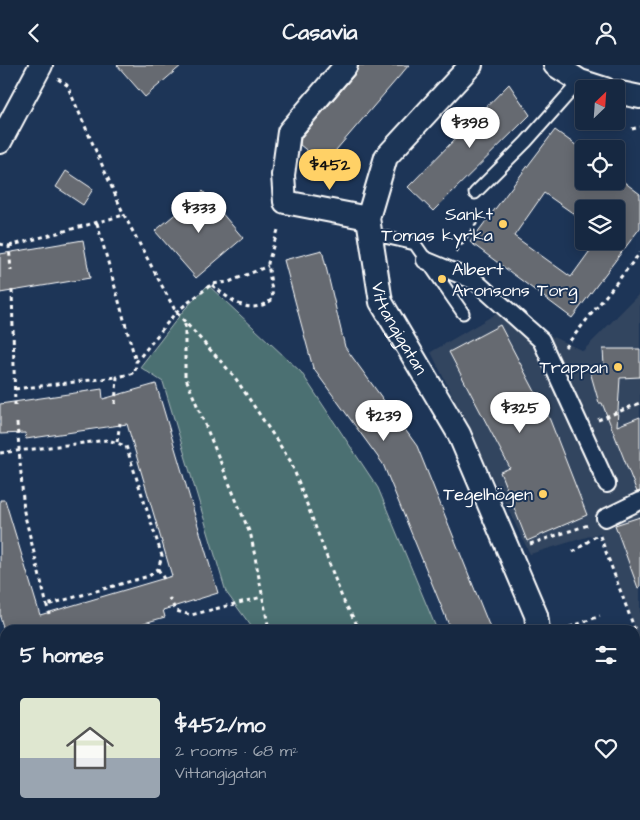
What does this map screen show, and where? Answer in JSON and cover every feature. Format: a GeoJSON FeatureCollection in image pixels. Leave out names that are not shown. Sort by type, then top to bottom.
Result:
{"type":"FeatureCollection","features":[{"type":"Feature","properties":{"kind":"street"},"geometry":{"type":"LineString","coordinates":[[346,65],[289,132],[283,175],[285,202],[370,226]]}},
{"type":"Feature","properties":{"kind":"street","name":"Vittangigatan"},"geometry":{"type":"LineString","coordinates":[[471,65],[386,157],[370,226],[381,302],[459,434],[536,615],[537,625]]}},
{"type":"Feature","properties":{"kind":"street"},"geometry":{"type":"LineString","coordinates":[[555,65],[578,80]]}},
{"type":"Feature","properties":{"kind":"street"},"geometry":{"type":"LineString","coordinates":[[0,142],[40,67]]}},
{"type":"Feature","properties":{"kind":"street"},"geometry":{"type":"LineString","coordinates":[[625,94],[640,97]]}},
{"type":"Feature","properties":{"kind":"street"},"geometry":{"type":"LineString","coordinates":[[425,260],[476,281],[541,340],[607,484]]}},
{"type":"Feature","properties":{"kind":"street"},"geometry":{"type":"LineString","coordinates":[[598,520],[640,501]]}},
{"type":"Feature","properties":{"kind":"lane"},"geometry":{"type":"LineString","coordinates":[[475,193],[526,142],[575,87]]}},
{"type":"Feature","properties":{"kind":"lane"},"geometry":{"type":"LineString","coordinates":[[370,226],[415,244],[463,313]]}},
{"type":"Feature","properties":{"kind":"path"},"geometry":{"type":"LineString","coordinates":[[40,67],[67,85],[124,215],[176,312],[234,376],[292,462],[343,600],[357,625]]}},
{"type":"Feature","properties":{"kind":"path"},"geometry":{"type":"LineString","coordinates":[[632,129],[640,127]]}},
{"type":"Feature","properties":{"kind":"path"},"geometry":{"type":"LineString","coordinates":[[0,244],[8,246],[124,215]]}},
{"type":"Feature","properties":{"kind":"path"},"geometry":{"type":"LineString","coordinates":[[15,389],[117,377],[135,373],[136,362],[97,223]]}},
{"type":"Feature","properties":{"kind":"path"},"geometry":{"type":"LineString","coordinates":[[454,254],[476,224]]}},
{"type":"Feature","properties":{"kind":"path"},"geometry":{"type":"LineString","coordinates":[[212,284],[227,297],[251,309],[262,307],[273,299],[268,266],[278,230]]}},
{"type":"Feature","properties":{"kind":"path"},"geometry":{"type":"LineString","coordinates":[[8,246],[11,271]]}},
{"type":"Feature","properties":{"kind":"path"},"geometry":{"type":"LineString","coordinates":[[571,340],[640,253]]}},
{"type":"Feature","properties":{"kind":"path"},"geometry":{"type":"LineString","coordinates":[[136,362],[176,312],[212,284],[229,282],[268,266]]}},
{"type":"Feature","properties":{"kind":"path"},"geometry":{"type":"LineString","coordinates":[[12,290],[16,405]]}},
{"type":"Feature","properties":{"kind":"path"},"geometry":{"type":"LineString","coordinates":[[185,324],[185,376],[251,536],[268,625]]}},
{"type":"Feature","properties":{"kind":"path"},"geometry":{"type":"LineString","coordinates":[[115,404],[117,377]]}},
{"type":"Feature","properties":{"kind":"path"},"geometry":{"type":"LineString","coordinates":[[581,426],[640,403]]}},
{"type":"Feature","properties":{"kind":"path"},"geometry":{"type":"LineString","coordinates":[[17,423],[24,512],[49,614]]}},
{"type":"Feature","properties":{"kind":"path"},"geometry":{"type":"LineString","coordinates":[[117,442],[120,423]]}},
{"type":"Feature","properties":{"kind":"path"},"geometry":{"type":"LineString","coordinates":[[0,453],[108,439],[126,445],[162,556],[158,569],[149,576],[47,605]]}},
{"type":"Feature","properties":{"kind":"path"},"geometry":{"type":"LineString","coordinates":[[573,552],[596,536],[598,520]]}},
{"type":"Feature","properties":{"kind":"path"},"geometry":{"type":"LineString","coordinates":[[508,550],[572,531]]}},
{"type":"Feature","properties":{"kind":"path"},"geometry":{"type":"LineString","coordinates":[[596,536],[599,535],[633,625]]}},
{"type":"Feature","properties":{"kind":"path"},"geometry":{"type":"LineString","coordinates":[[158,569],[164,579]]}},
{"type":"Feature","properties":{"kind":"path"},"geometry":{"type":"LineString","coordinates":[[169,598],[176,611],[191,615],[262,597]]}},
{"type":"Feature","properties":{"kind":"path"},"geometry":{"type":"LineString","coordinates":[[576,625],[600,616]]}},
{"type":"Feature","properties":{"kind":"shaded area"},"geometry":{"type":"Polygon","coordinates":[[[640,293],[640,625],[634,625],[600,533],[530,554],[431,352],[499,312],[583,351],[640,293]]]}},
{"type":"Feature","properties":{"kind":"green space"},"geometry":{"type":"Polygon","coordinates":[[[208,285],[301,372],[378,488],[435,625],[250,625],[226,592],[163,382],[140,367],[184,310],[208,285]]]}},
{"type":"Feature","properties":{"kind":"building"},"geometry":{"type":"Polygon","coordinates":[[[117,65],[182,65],[145,97],[117,65]]]}},
{"type":"Feature","properties":{"kind":"building"},"geometry":{"type":"Polygon","coordinates":[[[359,65],[409,65],[324,164],[300,145],[301,138],[356,73],[359,65]]]}},
{"type":"Feature","properties":{"kind":"building"},"geometry":{"type":"Polygon","coordinates":[[[509,84],[530,115],[433,211],[408,187],[509,84]]]}},
{"type":"Feature","properties":{"kind":"building","name":"Sankt Tomas kyrka"},"geometry":{"type":"Polygon","coordinates":[[[555,130],[575,144],[575,190],[625,190],[625,183],[640,194],[640,228],[625,248],[625,200],[575,200],[575,215],[544,193],[514,236],[571,277],[590,250],[623,250],[572,318],[470,242],[555,130]]]}},
{"type":"Feature","properties":{"kind":"building"},"geometry":{"type":"Polygon","coordinates":[[[66,171],[93,189],[83,205],[56,187],[66,171]]]}},
{"type":"Feature","properties":{"kind":"building"},"geometry":{"type":"Polygon","coordinates":[[[203,191],[243,238],[196,278],[155,231],[203,191]]]}},
{"type":"Feature","properties":{"kind":"building"},"geometry":{"type":"Polygon","coordinates":[[[83,240],[90,278],[0,293],[0,254],[83,240]]]}},
{"type":"Feature","properties":{"kind":"building"},"geometry":{"type":"Polygon","coordinates":[[[322,250],[345,347],[417,446],[489,625],[449,625],[383,464],[313,368],[284,260],[322,250]]]}},
{"type":"Feature","properties":{"kind":"building"},"geometry":{"type":"Polygon","coordinates":[[[500,325],[550,420],[587,515],[527,541],[500,472],[510,468],[449,352],[500,325]]]}},
{"type":"Feature","properties":{"kind":"building"},"geometry":{"type":"Polygon","coordinates":[[[603,349],[640,349],[640,377],[620,378],[617,426],[640,417],[640,491],[637,492],[602,403],[599,403],[589,368],[604,366],[603,349]]]}},
{"type":"Feature","properties":{"kind":"building"},"geometry":{"type":"Polygon","coordinates":[[[156,384],[218,593],[163,610],[165,617],[137,625],[2,625],[0,617],[0,500],[5,500],[40,615],[172,576],[127,424],[26,439],[25,433],[0,434],[0,404],[102,389],[103,399],[156,384]]]}},
{"type":"Feature","properties":{"kind":"building"},"geometry":{"type":"Polygon","coordinates":[[[640,517],[640,587],[638,588],[615,525],[640,517]]]}},
{"type":"Feature","properties":{"kind":"place","name":"Sankt Tomas kyrka"},"geometry":{"type":"Point","coordinates":[503,224]}},
{"type":"Feature","properties":{"kind":"place","name":"Albert Aronsons Torg"},"geometry":{"type":"Point","coordinates":[442,279]}},
{"type":"Feature","properties":{"kind":"place","name":"Trappan"},"geometry":{"type":"Point","coordinates":[618,367]}},
{"type":"Feature","properties":{"kind":"place","name":"Tegelhögen"},"geometry":{"type":"Point","coordinates":[543,494]}}]}
